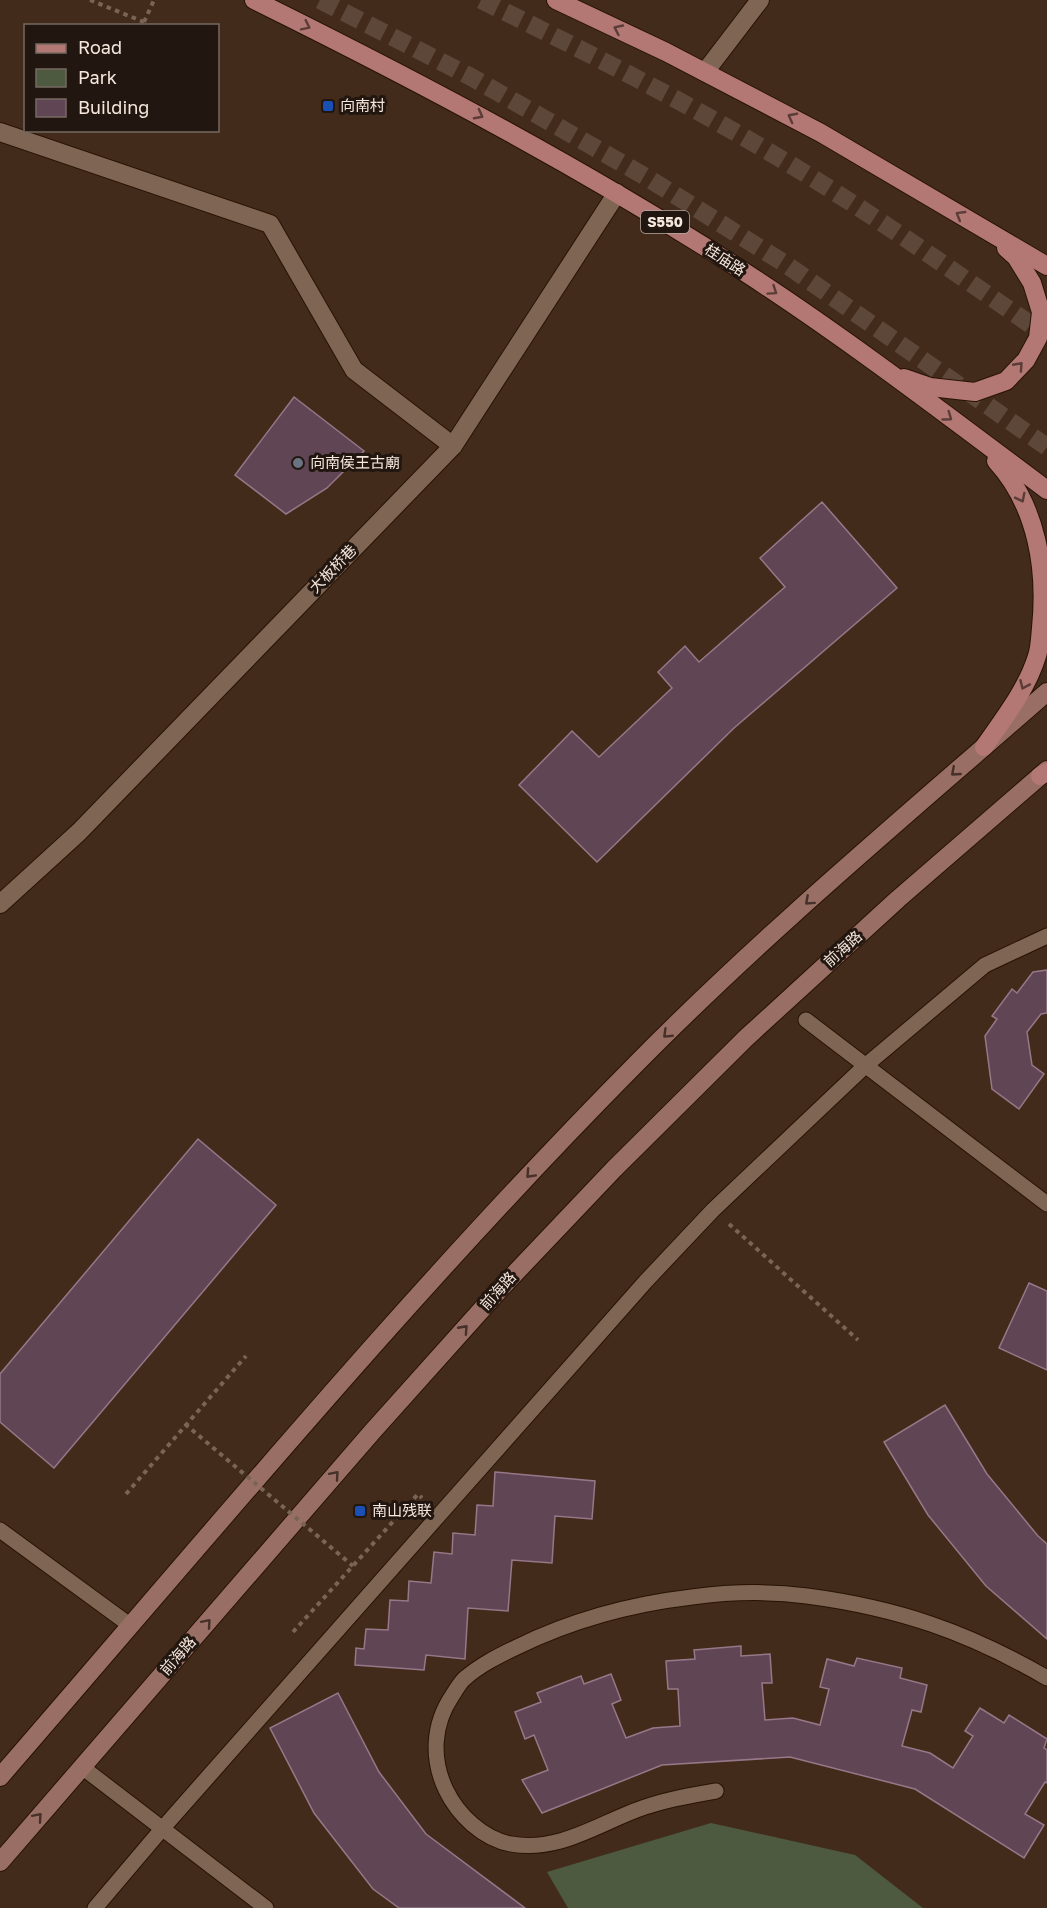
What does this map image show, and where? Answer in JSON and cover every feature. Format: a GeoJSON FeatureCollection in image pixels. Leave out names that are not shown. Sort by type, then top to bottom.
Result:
{"type":"FeatureCollection","features":[{"type":"Feature","properties":{"kind":"main road","name":"桂庙路"},"geometry":{"type":"LineString","coordinates":[[254,0],[409,78],[617,193],[807,314],[1047,490]]}},
{"type":"Feature","properties":{"kind":"main road"},"geometry":{"type":"LineString","coordinates":[[556,0],[705,72],[821,133],[1047,266]]}},
{"type":"Feature","properties":{"kind":"main road"},"geometry":{"type":"LineString","coordinates":[[888,373],[930,387],[975,392],[1006,381],[1026,360],[1038,338],[1041,312],[1032,283],[1016,256],[988,231]]}},
{"type":"Feature","properties":{"kind":"main road"},"geometry":{"type":"LineString","coordinates":[[973,435],[1008,474],[1032,520],[1042,562],[1044,607],[1037,656],[1020,695],[984,747]]}},
{"type":"Feature","properties":{"kind":"main road"},"geometry":{"type":"LineString","coordinates":[[0,1777],[430,1283],[622,1078],[769,937],[1047,692]]}},
{"type":"Feature","properties":{"kind":"main road","name":"前海路"},"geometry":{"type":"LineString","coordinates":[[0,1862],[395,1407],[501,1288],[614,1169],[746,1038],[898,899],[1045,772]]}},
{"type":"Feature","properties":{"kind":"street"},"geometry":{"type":"LineString","coordinates":[[705,72],[760,0]]}},
{"type":"Feature","properties":{"kind":"street"},"geometry":{"type":"LineString","coordinates":[[0,132],[270,224],[354,370],[453,446]]}},
{"type":"Feature","properties":{"kind":"street","name":"大板桥巷"},"geometry":{"type":"LineString","coordinates":[[0,904],[79,832],[453,446],[617,193]]}},
{"type":"Feature","properties":{"kind":"lane"},"geometry":{"type":"LineString","coordinates":[[94,1908],[646,1281],[713,1210],[865,1066],[985,965],[1047,936]]}},
{"type":"Feature","properties":{"kind":"lane"},"geometry":{"type":"LineString","coordinates":[[806,1020],[1047,1204]]}},
{"type":"Feature","properties":{"kind":"lane"},"geometry":{"type":"LineString","coordinates":[[0,1530],[131,1626]]}},
{"type":"Feature","properties":{"kind":"lane"},"geometry":{"type":"LineString","coordinates":[[716,1791],[647,1806],[576,1836],[543,1846],[510,1844],[478,1830],[454,1806],[439,1776],[435,1742],[443,1709],[462,1681],[489,1661],[535,1638],[587,1619],[640,1605],[694,1596],[749,1593],[804,1596],[858,1603],[911,1616],[963,1635],[1013,1658],[1047,1678]]}},
{"type":"Feature","properties":{"kind":"lane"},"geometry":{"type":"LineString","coordinates":[[82,1767],[266,1908]]}},
{"type":"Feature","properties":{"kind":"path"},"geometry":{"type":"LineString","coordinates":[[90,0],[144,22],[154,0]]}},
{"type":"Feature","properties":{"kind":"path"},"geometry":{"type":"LineString","coordinates":[[713,1210],[858,1340]]}},
{"type":"Feature","properties":{"kind":"path"},"geometry":{"type":"LineString","coordinates":[[126,1494],[246,1356]]}},
{"type":"Feature","properties":{"kind":"path"},"geometry":{"type":"LineString","coordinates":[[185,1424],[353,1566]]}},
{"type":"Feature","properties":{"kind":"path"},"geometry":{"type":"LineString","coordinates":[[294,1632],[418,1494]]}},
{"type":"Feature","properties":{"kind":"green space"},"geometry":{"type":"Polygon","coordinates":[[[711,1823],[855,1855],[923,1908],[568,1908],[547,1872],[711,1823]]]}},
{"type":"Feature","properties":{"kind":"building","name":"向南侯王古廟"},"geometry":{"type":"Polygon","coordinates":[[[294,397],[364,451],[327,488],[286,514],[235,475],[294,397]]]}},
{"type":"Feature","properties":{"kind":"building"},"geometry":{"type":"Polygon","coordinates":[[[822,502],[897,588],[734,728],[597,862],[519,785],[572,731],[599,757],[672,688],[658,672],[685,646],[699,662],[785,587],[760,558],[822,502]]]}},
{"type":"Feature","properties":{"kind":"building"},"geometry":{"type":"Polygon","coordinates":[[[1047,970],[1047,1013],[1041,1014],[1027,1032],[1032,1065],[1044,1074],[1019,1109],[992,1089],[985,1036],[997,1019],[992,1016],[1012,989],[1017,993],[1033,972],[1047,970]]]}},
{"type":"Feature","properties":{"kind":"building"},"geometry":{"type":"Polygon","coordinates":[[[198,1139],[276,1205],[54,1468],[0,1422],[0,1374],[198,1139]]]}},
{"type":"Feature","properties":{"kind":"building"},"geometry":{"type":"Polygon","coordinates":[[[1029,1283],[1047,1291],[1047,1370],[999,1348],[1029,1283]]]}},
{"type":"Feature","properties":{"kind":"building"},"geometry":{"type":"Polygon","coordinates":[[[945,1405],[987,1474],[1047,1544],[1047,1639],[986,1586],[928,1515],[884,1442],[945,1405]]]}},
{"type":"Feature","properties":{"kind":"building"},"geometry":{"type":"Polygon","coordinates":[[[495,1472],[595,1481],[592,1519],[555,1516],[552,1563],[512,1560],[508,1611],[468,1608],[465,1659],[426,1655],[424,1670],[355,1665],[356,1648],[364,1649],[366,1629],[388,1630],[390,1600],[408,1601],[409,1581],[431,1583],[434,1552],[452,1554],[453,1533],[475,1535],[477,1505],[493,1506],[495,1472]]]}},
{"type":"Feature","properties":{"kind":"building"},"geometry":{"type":"Polygon","coordinates":[[[741,1646],[741,1656],[770,1654],[772,1683],[762,1683],[765,1720],[793,1718],[820,1725],[829,1689],[820,1687],[827,1659],[854,1666],[857,1658],[902,1668],[900,1678],[927,1685],[921,1712],[912,1710],[902,1746],[930,1753],[953,1768],[973,1736],[965,1731],[980,1708],[1004,1723],[1009,1715],[1047,1739],[1044,1748],[1047,1750],[1047,1783],[1045,1782],[1025,1814],[1044,1825],[1024,1858],[915,1789],[790,1757],[662,1765],[542,1813],[522,1780],[548,1770],[534,1735],[525,1739],[515,1712],[541,1702],[537,1693],[581,1676],[584,1684],[611,1674],[621,1700],[612,1704],[626,1738],[653,1728],[680,1726],[678,1689],[668,1689],[666,1661],[695,1659],[694,1650],[741,1646]]]}},
{"type":"Feature","properties":{"kind":"building"},"geometry":{"type":"Polygon","coordinates":[[[338,1693],[379,1772],[426,1834],[525,1908],[399,1908],[373,1889],[314,1813],[270,1728],[338,1693]]]}},
{"type":"Feature","properties":{"kind":"tunnel"},"geometry":{"type":"LineString","coordinates":[[320,0],[473,78],[646,177],[784,263],[1047,447]]}},
{"type":"Feature","properties":{"kind":"tunnel"},"geometry":{"type":"LineString","coordinates":[[481,0],[660,91],[747,139],[887,226],[1047,336]]}},
{"type":"Feature","properties":{"kind":"place","name":"向南村"},"geometry":{"type":"Point","coordinates":[328,106]}},
{"type":"Feature","properties":{"kind":"place","name":"向南侯王古廟"},"geometry":{"type":"Point","coordinates":[298,463]}},
{"type":"Feature","properties":{"kind":"place","name":"南山残联"},"geometry":{"type":"Point","coordinates":[360,1511]}}]}
